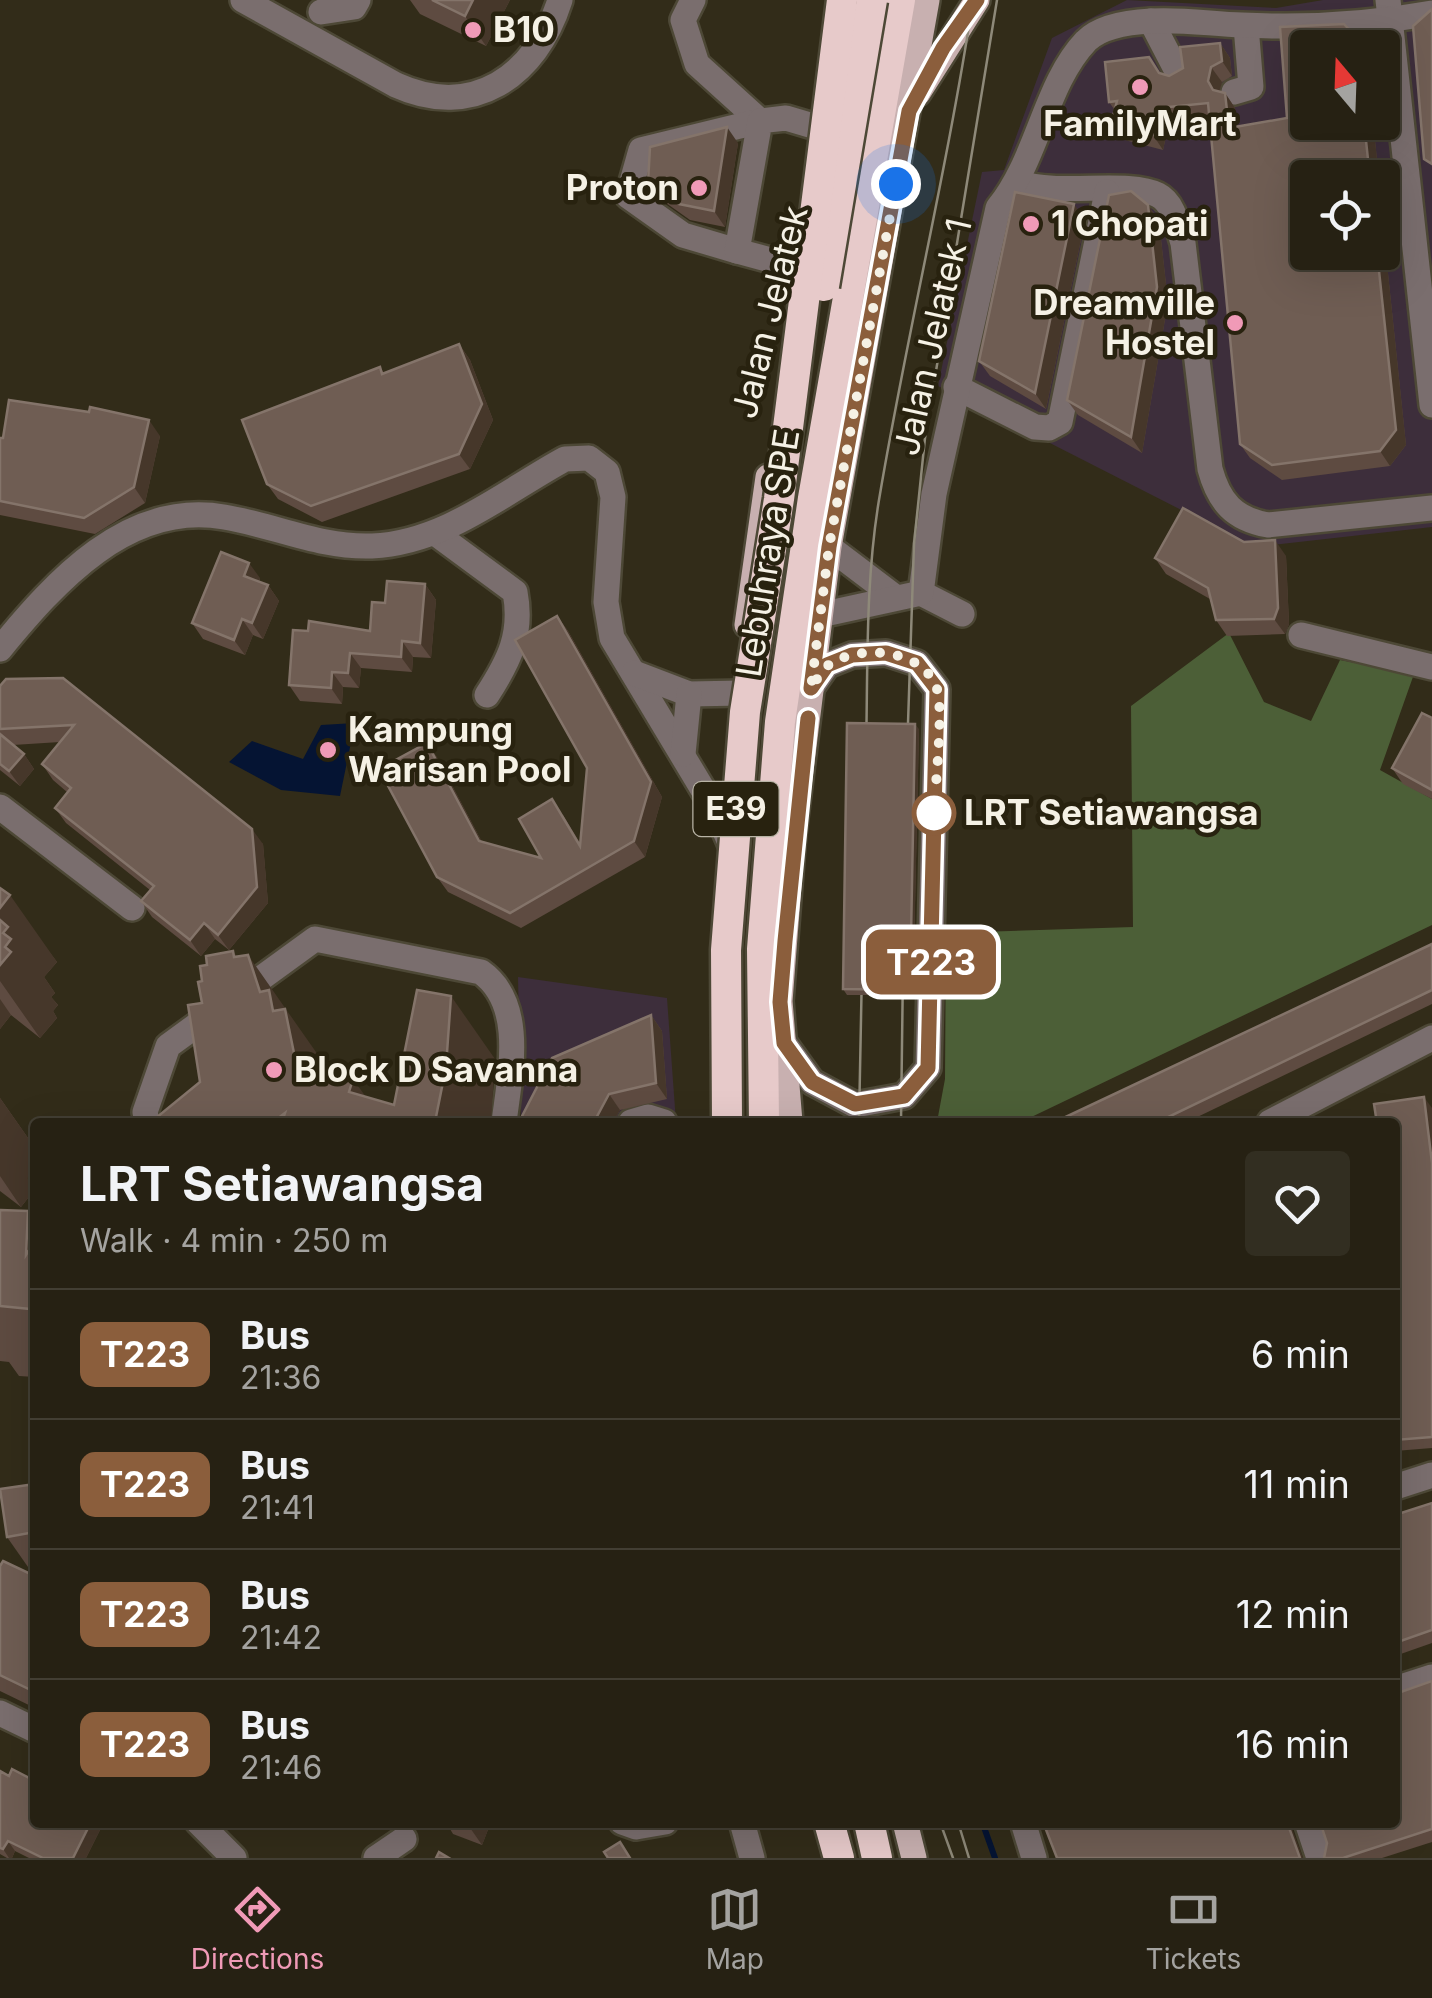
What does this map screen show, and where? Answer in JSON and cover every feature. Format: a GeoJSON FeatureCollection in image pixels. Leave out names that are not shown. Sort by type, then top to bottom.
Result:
{"type":"FeatureCollection","features":[{"type":"Feature","properties":{"kind":"highway"},"geometry":{"type":"LineString","coordinates":[[779,499],[842,0]]}},
{"type":"Feature","properties":{"kind":"highway","name":"Lebuhraya SPE"},"geometry":{"type":"LineString","coordinates":[[764,1118],[762,949],[780,722],[814,498],[900,0]]}},
{"type":"Feature","properties":{"kind":"highway"},"geometry":{"type":"LineString","coordinates":[[779,499],[817,326],[875,8]]}},
{"type":"Feature","properties":{"kind":"highway","name":"Lebuhraya SPE"},"geometry":{"type":"LineString","coordinates":[[728,1118],[726,950],[735,822],[746,712],[779,499]]}},
{"type":"Feature","properties":{"kind":"highway"},"geometry":{"type":"LineString","coordinates":[[828,1828],[837,1858]]}},
{"type":"Feature","properties":{"kind":"highway"},"geometry":{"type":"LineString","coordinates":[[870,1828],[878,1858]]}},
{"type":"Feature","properties":{"kind":"main road"},"geometry":{"type":"LineString","coordinates":[[858,0],[875,8]]}},
{"type":"Feature","properties":{"kind":"main road"},"geometry":{"type":"LineString","coordinates":[[790,1118],[780,1002],[789,880],[811,688],[829,547],[927,0]]}},
{"type":"Feature","properties":{"kind":"main road"},"geometry":{"type":"LineString","coordinates":[[909,111],[943,48],[977,0]]}},
{"type":"Feature","properties":{"kind":"main road","name":"Jalan Jelatek"},"geometry":{"type":"LineString","coordinates":[[728,1118],[731,845],[749,584],[774,437],[848,137],[875,8]]}},
{"type":"Feature","properties":{"kind":"main road"},"geometry":{"type":"LineString","coordinates":[[906,1828],[914,1858]]}},
{"type":"Feature","properties":{"kind":"street"},"geometry":{"type":"LineString","coordinates":[[242,0],[415,94],[466,98],[503,85],[520,70],[538,49],[560,0]]}},
{"type":"Feature","properties":{"kind":"street"},"geometry":{"type":"LineString","coordinates":[[304,34],[318,6],[354,7],[358,0]]}},
{"type":"Feature","properties":{"kind":"street"},"geometry":{"type":"LineString","coordinates":[[693,0],[683,20],[696,64],[760,120]]}},
{"type":"Feature","properties":{"kind":"street"},"geometry":{"type":"LineString","coordinates":[[1389,10],[1422,229],[1432,405]]}},
{"type":"Feature","properties":{"kind":"street","name":"Jalan Jelatek 1"},"geometry":{"type":"LineString","coordinates":[[921,593],[934,494],[998,208],[1019,183],[1072,58],[1090,37],[1118,25],[1150,21],[1389,10],[1432,13]]}},
{"type":"Feature","properties":{"kind":"street"},"geometry":{"type":"LineString","coordinates":[[1232,16],[1251,87],[1234,92]]}},
{"type":"Feature","properties":{"kind":"street"},"geometry":{"type":"LineString","coordinates":[[1150,21],[1179,75]]}},
{"type":"Feature","properties":{"kind":"street"},"geometry":{"type":"LineString","coordinates":[[813,284],[793,266],[683,235],[628,196],[641,150],[760,120],[786,118],[848,137]]}},
{"type":"Feature","properties":{"kind":"street"},"geometry":{"type":"LineString","coordinates":[[737,251],[760,120]]}},
{"type":"Feature","properties":{"kind":"street"},"geometry":{"type":"LineString","coordinates":[[1019,183],[1038,190],[1160,196],[1172,210],[1182,243],[1210,469],[1216,490],[1228,509],[1247,522],[1268,525],[1432,508]]}},
{"type":"Feature","properties":{"kind":"street"},"geometry":{"type":"LineString","coordinates":[[956,387],[1034,428],[1049,428],[1060,422],[1107,192]]}},
{"type":"Feature","properties":{"kind":"street"},"geometry":{"type":"LineString","coordinates":[[0,649],[52,586],[140,524],[182,512],[224,516],[326,544],[375,546],[435,533],[565,459],[588,458],[607,472],[614,497],[606,602],[612,638],[731,845]]}},
{"type":"Feature","properties":{"kind":"street"},"geometry":{"type":"LineString","coordinates":[[435,533],[515,592],[519,614],[512,656],[487,695]]}},
{"type":"Feature","properties":{"kind":"street"},"geometry":{"type":"LineString","coordinates":[[829,547],[894,597]]}},
{"type":"Feature","properties":{"kind":"street"},"geometry":{"type":"LineString","coordinates":[[820,615],[921,593],[962,614]]}},
{"type":"Feature","properties":{"kind":"street"},"geometry":{"type":"LineString","coordinates":[[1301,635],[1432,667]]}},
{"type":"Feature","properties":{"kind":"street"},"geometry":{"type":"LineString","coordinates":[[784,1043],[812,1082],[855,1104],[904,1096],[928,1068],[937,689],[917,663],[886,653],[852,655],[827,665],[811,688]]}},
{"type":"Feature","properties":{"kind":"street"},"geometry":{"type":"LineString","coordinates":[[634,673],[689,694],[742,693]]}},
{"type":"Feature","properties":{"kind":"street"},"geometry":{"type":"LineString","coordinates":[[682,754],[689,694]]}},
{"type":"Feature","properties":{"kind":"street"},"geometry":{"type":"LineString","coordinates":[[0,807],[132,908]]}},
{"type":"Feature","properties":{"kind":"street"},"geometry":{"type":"LineString","coordinates":[[147,1118],[168,1046],[316,939],[481,972],[498,985],[509,1018],[512,1064],[505,1118]]}},
{"type":"Feature","properties":{"kind":"street"},"geometry":{"type":"LineString","coordinates":[[1280,1118],[1432,1038]]}},
{"type":"Feature","properties":{"kind":"street"},"geometry":{"type":"LineString","coordinates":[[1400,1485],[1432,1475]]}},
{"type":"Feature","properties":{"kind":"street"},"geometry":{"type":"LineString","coordinates":[[1400,1688],[1432,1678]]}},
{"type":"Feature","properties":{"kind":"street"},"geometry":{"type":"LineString","coordinates":[[0,1713],[30,1728]]}},
{"type":"Feature","properties":{"kind":"street"},"geometry":{"type":"LineString","coordinates":[[204,1828],[234,1858]]}},
{"type":"Feature","properties":{"kind":"street"},"geometry":{"type":"LineString","coordinates":[[744,1828],[752,1858]]}},
{"type":"Feature","properties":{"kind":"street"},"geometry":{"type":"LineString","coordinates":[[1024,1828],[1034,1858]]}},
{"type":"Feature","properties":{"kind":"street"},"geometry":{"type":"LineString","coordinates":[[1309,1828],[1318,1858]]}},
{"type":"Feature","properties":{"kind":"street"},"geometry":{"type":"LineString","coordinates":[[376,1858],[404,1839]]}},
{"type":"Feature","properties":{"kind":"shaded area"},"geometry":{"type":"Polygon","coordinates":[[[1127,0],[1276,8],[1323,0],[1432,0],[1432,527],[1254,547],[938,386],[982,172],[1004,170],[1052,38],[1127,0]]]}},
{"type":"Feature","properties":{"kind":"shaded area"},"geometry":{"type":"Polygon","coordinates":[[[518,977],[667,998],[676,1118],[521,1118],[518,977]]]}},
{"type":"Feature","properties":{"kind":"green space"},"geometry":{"type":"Polygon","coordinates":[[[1229,633],[1264,702],[1311,721],[1340,660],[1414,674],[1380,770],[1432,799],[1432,925],[1029,1118],[938,1118],[945,1079],[946,933],[1133,927],[1131,706],[1229,633]]]}},
{"type":"Feature","properties":{"kind":"water","name":"Kampung Warisan Pool"},"geometry":{"type":"Polygon","coordinates":[[[355,723],[340,796],[281,790],[229,762],[252,741],[303,759],[321,725],[355,723]]]}},
{"type":"Feature","properties":{"kind":"building"},"geometry":{"type":"Polygon","coordinates":[[[432,0],[473,0],[465,16],[432,0]]]}},
{"type":"Feature","properties":{"kind":"building"},"geometry":{"type":"Polygon","coordinates":[[[1432,9],[1432,164],[1424,159],[1413,26],[1432,9]]]}},
{"type":"Feature","properties":{"kind":"building"},"geometry":{"type":"Polygon","coordinates":[[[1344,24],[1349,30],[1290,30],[1290,140],[1366,140],[1368,160],[1290,160],[1290,270],[1379,270],[1396,430],[1380,451],[1272,465],[1240,444],[1208,103],[1159,108],[1153,135],[1111,124],[1117,101],[1109,102],[1105,62],[1149,57],[1159,73],[1169,76],[1183,68],[1180,47],[1220,43],[1222,61],[1211,67],[1208,81],[1213,90],[1225,93],[1229,128],[1287,118],[1280,27],[1344,24]]]}},
{"type":"Feature","properties":{"kind":"building"},"geometry":{"type":"Polygon","coordinates":[[[727,127],[714,211],[679,204],[648,183],[650,147],[727,127]]]}},
{"type":"Feature","properties":{"kind":"building"},"geometry":{"type":"Polygon","coordinates":[[[1131,191],[1148,205],[1157,287],[1131,437],[1067,400],[1109,195],[1131,191]]]}},
{"type":"Feature","properties":{"kind":"building"},"geometry":{"type":"Polygon","coordinates":[[[1015,192],[1074,204],[1035,393],[979,361],[1015,192]]]}},
{"type":"Feature","properties":{"kind":"building"},"geometry":{"type":"Polygon","coordinates":[[[459,344],[482,404],[459,454],[311,506],[267,484],[242,420],[380,367],[382,374],[459,344]]]}},
{"type":"Feature","properties":{"kind":"building"},"geometry":{"type":"Polygon","coordinates":[[[9,400],[89,412],[90,407],[149,420],[134,487],[84,518],[0,501],[0,438],[9,400]]]}},
{"type":"Feature","properties":{"kind":"building"},"geometry":{"type":"Polygon","coordinates":[[[1183,508],[1244,542],[1275,540],[1278,608],[1274,619],[1216,620],[1208,588],[1155,558],[1183,508]]]}},
{"type":"Feature","properties":{"kind":"building"},"geometry":{"type":"Polygon","coordinates":[[[221,552],[249,563],[244,576],[268,585],[252,623],[242,619],[234,640],[192,623],[221,552]]]}},
{"type":"Feature","properties":{"kind":"building"},"geometry":{"type":"Polygon","coordinates":[[[387,581],[425,584],[420,643],[402,641],[401,657],[350,653],[348,673],[332,672],[331,688],[289,685],[293,630],[308,631],[309,621],[370,631],[372,602],[385,603],[387,581]]]}},
{"type":"Feature","properties":{"kind":"building"},"geometry":{"type":"Polygon","coordinates":[[[557,616],[651,782],[634,841],[510,913],[437,877],[379,769],[427,743],[479,841],[541,858],[519,819],[552,799],[580,846],[587,768],[515,640],[557,616]]]}},
{"type":"Feature","properties":{"kind":"building"},"geometry":{"type":"Polygon","coordinates":[[[63,678],[252,829],[257,887],[218,935],[204,923],[190,940],[141,901],[154,886],[55,808],[71,788],[42,764],[74,725],[0,729],[0,686],[6,679],[63,678]]]}},
{"type":"Feature","properties":{"kind":"building"},"geometry":{"type":"Polygon","coordinates":[[[1422,713],[1432,718],[1432,790],[1392,768],[1422,713]]]}},
{"type":"Feature","properties":{"kind":"building"},"geometry":{"type":"Polygon","coordinates":[[[847,723],[915,724],[910,990],[843,989],[847,723]]]}},
{"type":"Feature","properties":{"kind":"building"},"geometry":{"type":"Polygon","coordinates":[[[0,734],[24,754],[9,771],[0,764],[0,734]]]}},
{"type":"Feature","properties":{"kind":"building"},"geometry":{"type":"Polygon","coordinates":[[[0,888],[10,895],[0,908],[0,888]]]}},
{"type":"Feature","properties":{"kind":"building"},"geometry":{"type":"Polygon","coordinates":[[[0,920],[8,927],[3,933],[11,939],[5,947],[11,952],[0,965],[0,920]]]}},
{"type":"Feature","properties":{"kind":"building"},"geometry":{"type":"Polygon","coordinates":[[[1432,944],[1432,990],[1166,1118],[1063,1118],[1432,944]]]}},
{"type":"Feature","properties":{"kind":"building"},"geometry":{"type":"Polygon","coordinates":[[[233,951],[234,957],[248,955],[260,992],[269,990],[273,1011],[285,1009],[295,1058],[353,1079],[349,1092],[394,1105],[417,990],[451,996],[446,1067],[436,1118],[283,1118],[285,1113],[278,1118],[156,1118],[200,1082],[188,1005],[202,1003],[198,982],[202,981],[200,966],[207,965],[206,956],[233,951]]]}},
{"type":"Feature","properties":{"kind":"building"},"geometry":{"type":"Polygon","coordinates":[[[651,1015],[656,1083],[609,1094],[596,1118],[521,1118],[552,1058],[651,1015]]]}},
{"type":"Feature","properties":{"kind":"building"},"geometry":{"type":"Polygon","coordinates":[[[1424,1097],[1432,1163],[1432,1437],[1400,1440],[1400,1118],[1368,1118],[1376,1117],[1374,1104],[1424,1097]]]}},
{"type":"Feature","properties":{"kind":"building"},"geometry":{"type":"Polygon","coordinates":[[[0,1210],[28,1211],[30,1309],[0,1306],[0,1210]]]}},
{"type":"Feature","properties":{"kind":"building"},"geometry":{"type":"Polygon","coordinates":[[[30,1485],[30,1533],[7,1537],[0,1489],[30,1485]]]}},
{"type":"Feature","properties":{"kind":"building"},"geometry":{"type":"Polygon","coordinates":[[[1432,1503],[1432,1630],[1400,1641],[1400,1513],[1432,1503]]]}},
{"type":"Feature","properties":{"kind":"building"},"geometry":{"type":"Polygon","coordinates":[[[3,1561],[30,1574],[30,1690],[0,1675],[3,1561]]]}},
{"type":"Feature","properties":{"kind":"building"},"geometry":{"type":"Polygon","coordinates":[[[1432,1681],[1432,1829],[1343,1858],[1324,1858],[1327,1843],[1322,1828],[1400,1828],[1400,1692],[1432,1681]]]}},
{"type":"Feature","properties":{"kind":"building"},"geometry":{"type":"Polygon","coordinates":[[[12,1769],[30,1778],[30,1828],[88,1828],[73,1858],[43,1858],[8,1841],[0,1848],[0,1771],[9,1776],[12,1769]]]}},
{"type":"Feature","properties":{"kind":"building"},"geometry":{"type":"Polygon","coordinates":[[[1045,1828],[1289,1828],[1300,1858],[1057,1858],[1045,1828]]]}},
{"type":"Feature","properties":{"kind":"building"},"geometry":{"type":"Polygon","coordinates":[[[620,1842],[630,1858],[608,1858],[604,1852],[620,1842]]]}},
{"type":"Feature","properties":{"kind":"waterway"},"geometry":{"type":"LineString","coordinates":[[985,1830],[995,1858]]}},
{"type":"Feature","properties":{"kind":"tram line"},"geometry":{"type":"LineString","coordinates":[[866,753],[868,623],[875,526],[973,0]]}},
{"type":"Feature","properties":{"kind":"tram line"},"geometry":{"type":"LineString","coordinates":[[907,753],[914,544],[925,438],[997,0]]}},
{"type":"Feature","properties":{"kind":"tram line"},"geometry":{"type":"LineString","coordinates":[[859,1118],[862,968]]}},
{"type":"Feature","properties":{"kind":"tram line"},"geometry":{"type":"LineString","coordinates":[[901,1118],[903,968]]}},
{"type":"Feature","properties":{"kind":"tram line"},"geometry":{"type":"LineString","coordinates":[[942,1828],[953,1858]]}},
{"type":"Feature","properties":{"kind":"tram line"},"geometry":{"type":"LineString","coordinates":[[960,1828],[969,1858]]}},
{"type":"Feature","properties":{"kind":"bus line","name":"T223"},"geometry":{"type":"LineString","coordinates":[[808,718],[793,834],[780,1002],[784,1043],[812,1082],[855,1104],[904,1096],[928,1068],[937,689],[917,663],[886,653],[852,655],[827,665],[811,688],[829,547],[909,111],[943,48],[977,0]]}},
{"type":"Feature","properties":{"kind":"place","name":"B10"},"geometry":{"type":"Point","coordinates":[473,30]}},
{"type":"Feature","properties":{"kind":"place","name":"FamilyMart"},"geometry":{"type":"Point","coordinates":[1140,87]}},
{"type":"Feature","properties":{"kind":"place","name":"Proton"},"geometry":{"type":"Point","coordinates":[699,188]}},
{"type":"Feature","properties":{"kind":"place","name":"1 Chopati"},"geometry":{"type":"Point","coordinates":[1031,224]}},
{"type":"Feature","properties":{"kind":"place","name":"Dreamville Hostel"},"geometry":{"type":"Point","coordinates":[1235,323]}},
{"type":"Feature","properties":{"kind":"place","name":"Kampung Warisan Pool"},"geometry":{"type":"Point","coordinates":[328,750]}},
{"type":"Feature","properties":{"kind":"place","name":"LRT Setiawangsa"},"geometry":{"type":"Point","coordinates":[934,813]}},
{"type":"Feature","properties":{"kind":"place","name":"Block D Savanna"},"geometry":{"type":"Point","coordinates":[274,1070]}},
{"type":"Feature","properties":{"kind":"route"},"geometry":{"type":"LineString","coordinates":[[896,184],[829,547],[811,688],[827,665],[852,655],[886,653],[917,663],[937,689],[934,813]]}}]}
